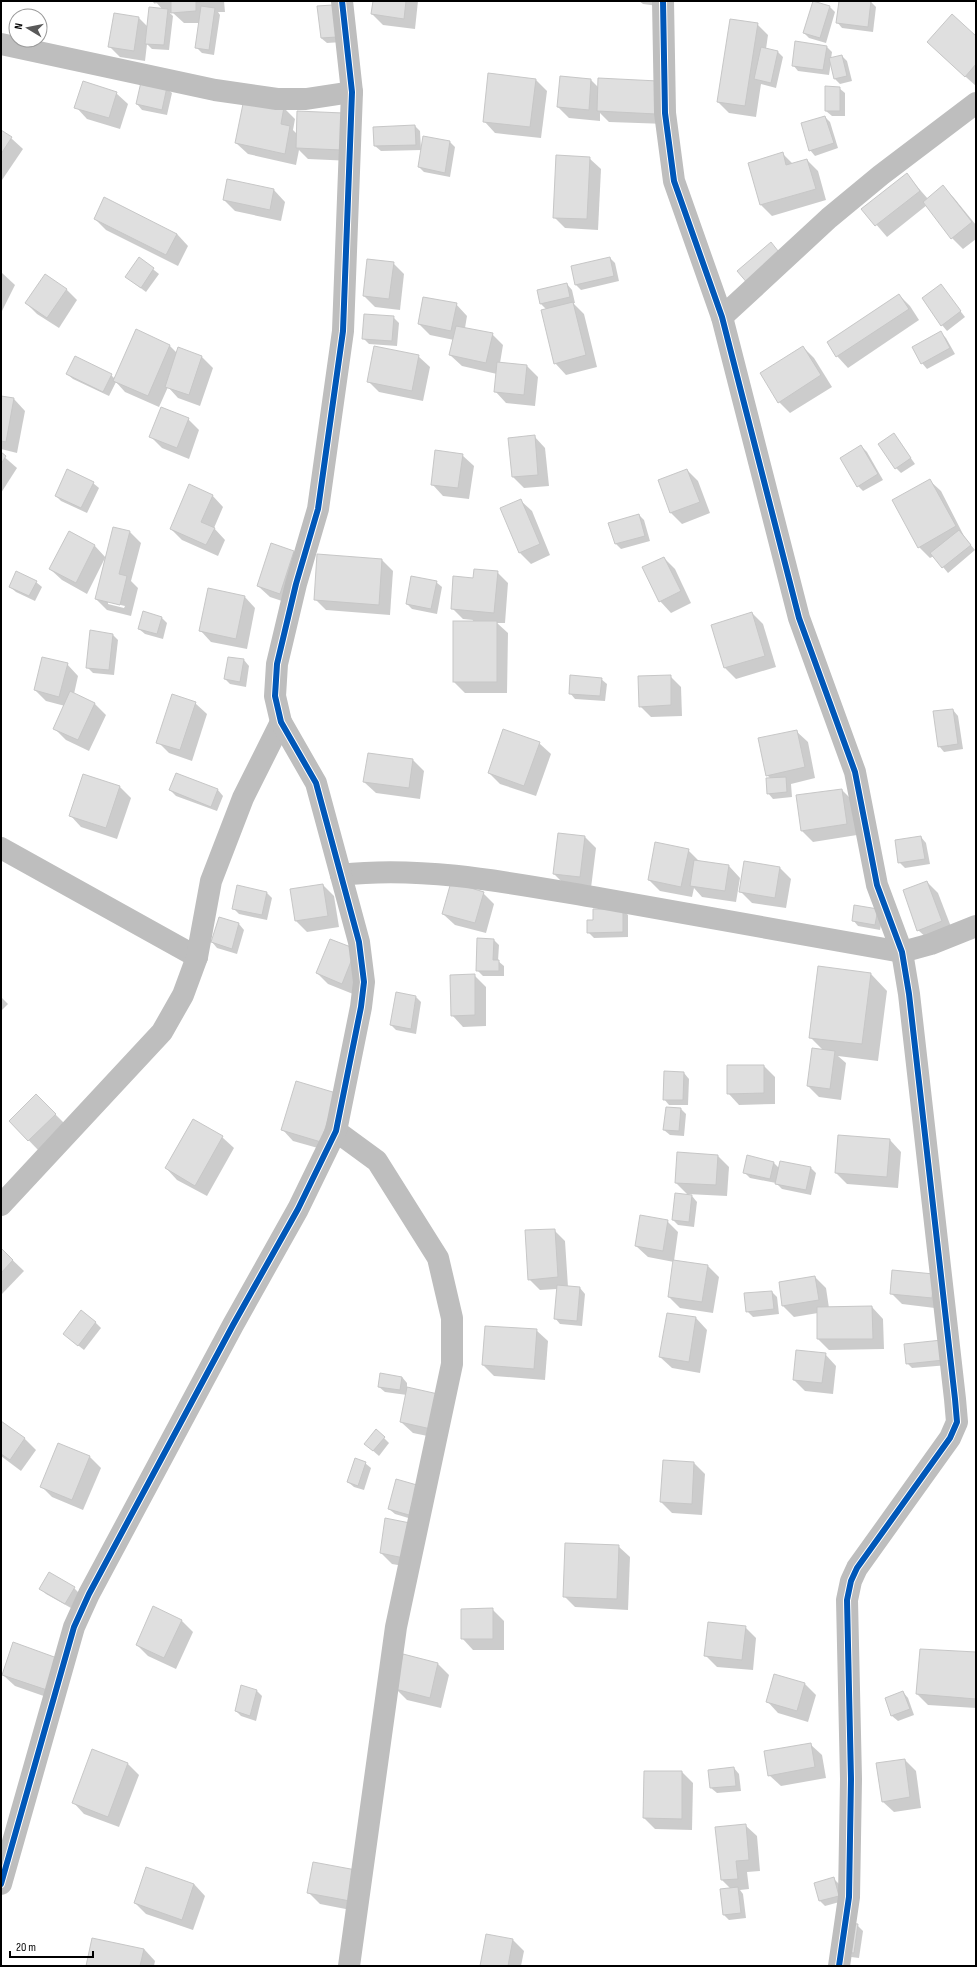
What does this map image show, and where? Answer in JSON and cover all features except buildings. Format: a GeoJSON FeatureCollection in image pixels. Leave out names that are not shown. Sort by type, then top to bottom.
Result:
{"type":"FeatureCollection","features":[{"type":"Feature","properties":{"kind":"street"},"geometry":{"type":"LineString","coordinates":[[1,1884],[74,1627],[86,1600],[233,1325],[298,1209],[336,1131],[361,1007],[364,982],[359,942],[316,784],[281,722],[275,696],[277,664],[296,584],[318,509],[343,331],[352,92],[342,1]]}},
{"type":"Feature","properties":{"kind":"street"},"geometry":{"type":"LineString","coordinates":[[663,1],[665,113],[674,182],[722,317],[799,618],[855,772],[877,885],[902,952],[909,994],[957,1422],[950,1438],[857,1568],[851,1581],[847,1600],[851,1779],[849,1897],[839,1966]]}},
{"type":"Feature","properties":{"kind":"street"},"geometry":{"type":"LineString","coordinates":[[1,44],[215,90],[277,99],[306,99],[352,92]]}},
{"type":"Feature","properties":{"kind":"street"},"geometry":{"type":"LineString","coordinates":[[722,317],[829,218],[887,170],[976,103]]}},
{"type":"Feature","properties":{"kind":"street"},"geometry":{"type":"LineString","coordinates":[[1,1205],[162,1032],[183,995],[197,957],[211,881],[243,798],[281,722]]}},
{"type":"Feature","properties":{"kind":"street"},"geometry":{"type":"LineString","coordinates":[[1,848],[197,957]]}},
{"type":"Feature","properties":{"kind":"street"},"geometry":{"type":"LineString","coordinates":[[341,875],[372,871],[457,876],[566,893],[902,952],[932,944],[976,926]]}},
{"type":"Feature","properties":{"kind":"street"},"geometry":{"type":"LineString","coordinates":[[336,1131],[377,1161],[438,1258],[452,1318],[452,1364],[396,1627],[349,1966]]}},
{"type":"Feature","properties":{"kind":"cycle path"},"geometry":{"type":"LineString","coordinates":[[1,1884],[74,1627],[89,1594],[233,1325],[298,1209],[336,1131],[361,1007],[364,982],[359,942],[316,783],[281,722],[275,696],[277,664],[296,584],[318,509],[343,331],[352,92],[342,1]]}},
{"type":"Feature","properties":{"kind":"cycle path"},"geometry":{"type":"LineString","coordinates":[[663,1],[665,113],[674,181],[722,317],[799,618],[855,772],[877,885],[902,952],[909,994],[955,1399],[957,1422],[950,1438],[857,1568],[851,1581],[847,1600],[851,1779],[849,1897],[839,1966]]}}]}
